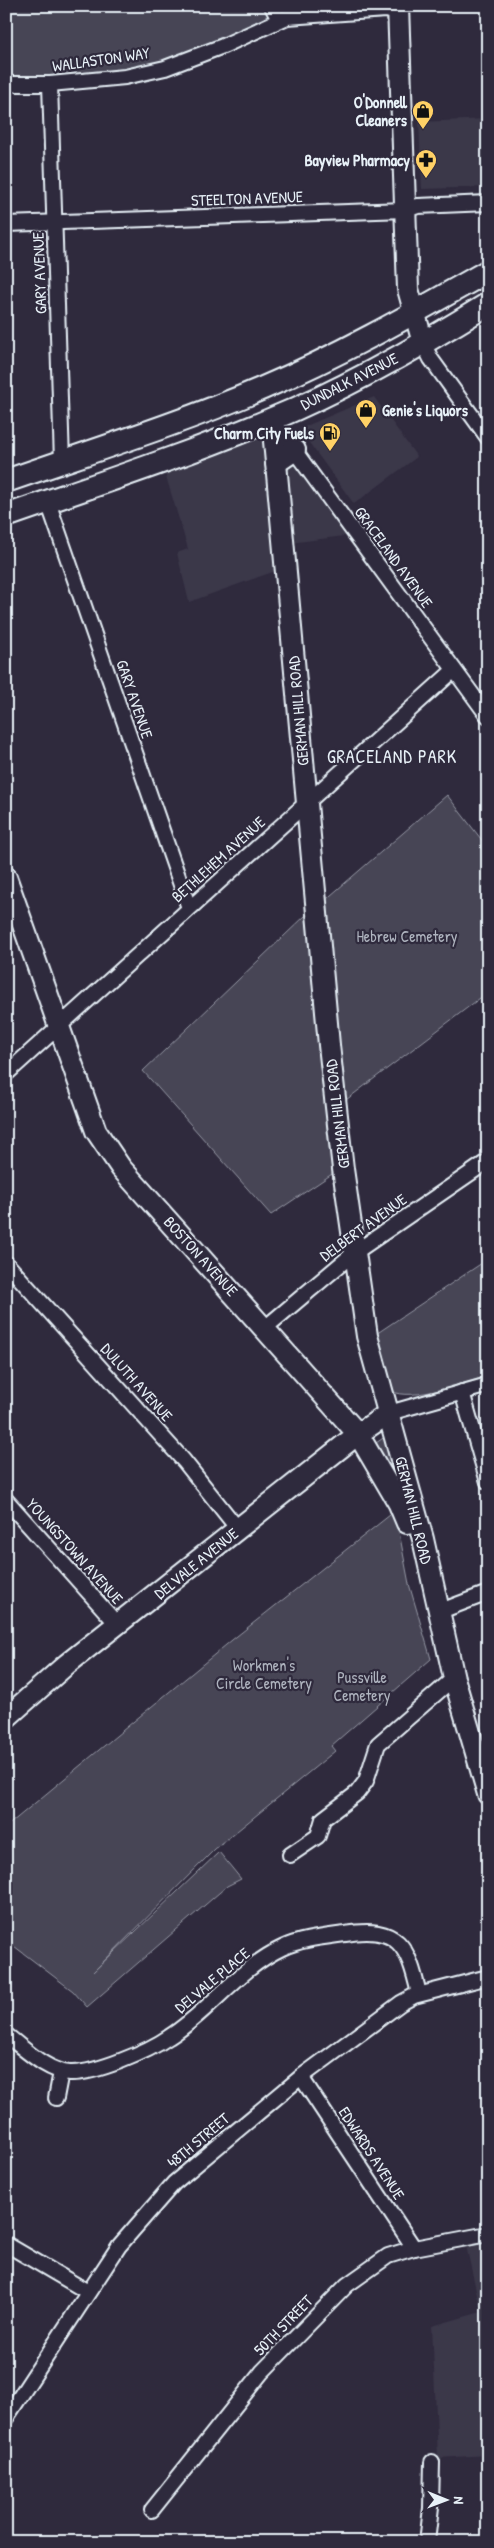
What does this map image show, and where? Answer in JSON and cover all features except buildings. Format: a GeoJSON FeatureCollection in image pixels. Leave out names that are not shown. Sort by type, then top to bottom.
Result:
{"type":"FeatureCollection","features":[{"type":"Feature","properties":{"kind":"main road","name":"DUNDALK AVENUE"},"geometry":{"type":"LineString","coordinates":[[6,481],[202,412],[263,388],[363,341],[488,271]]}},
{"type":"Feature","properties":{"kind":"main road","name":"DUNDALK AVENUE"},"geometry":{"type":"LineString","coordinates":[[6,516],[272,419],[331,392],[423,343],[488,304]]}},
{"type":"Feature","properties":{"kind":"street"},"geometry":{"type":"LineString","coordinates":[[272,6],[279,20]]}},
{"type":"Feature","properties":{"kind":"street"},"geometry":{"type":"LineString","coordinates":[[398,10],[408,289],[423,343],[431,359],[488,438]]}},
{"type":"Feature","properties":{"kind":"street","name":"WALLASTON WAY"},"geometry":{"type":"LineString","coordinates":[[6,84],[50,84],[125,77],[164,68],[223,46],[279,20],[296,16],[398,10]]}},
{"type":"Feature","properties":{"kind":"street","name":"GARY AVENUE"},"geometry":{"type":"LineString","coordinates":[[50,84],[62,462]]}},
{"type":"Feature","properties":{"kind":"street","name":"STEELTON AVENUE"},"geometry":{"type":"LineString","coordinates":[[6,224],[405,210],[418,206],[488,203]]}},
{"type":"Feature","properties":{"kind":"street","name":"GRACELAND AVENUE"},"geometry":{"type":"LineString","coordinates":[[272,419],[488,716]]}},
{"type":"Feature","properties":{"kind":"street","name":"GERMAN HILL ROAD"},"geometry":{"type":"LineString","coordinates":[[272,419],[329,1045],[354,1253],[367,1336],[423,1539],[454,1678],[487,1787]]}},
{"type":"Feature","properties":{"kind":"street"},"geometry":{"type":"LineString","coordinates":[[276,464],[296,450]]}},
{"type":"Feature","properties":{"kind":"street","name":"GARY AVENUE"},"geometry":{"type":"LineString","coordinates":[[48,502],[189,908]]}},
{"type":"Feature","properties":{"kind":"street","name":"BETHLEHEM AVENUE"},"geometry":{"type":"LineString","coordinates":[[6,1074],[454,670]]}},
{"type":"Feature","properties":{"kind":"street","name":"BOSTON AVENUE"},"geometry":{"type":"LineString","coordinates":[[6,877],[89,1114],[104,1144],[121,1168],[358,1434],[404,1516],[438,1612]]}},
{"type":"Feature","properties":{"kind":"street","name":"DELBERT AVENUE"},"geometry":{"type":"LineString","coordinates":[[265,1328],[354,1253],[488,1161]]}},
{"type":"Feature","properties":{"kind":"street","name":"DULUTH AVENUE"},"geometry":{"type":"LineString","coordinates":[[6,1263],[184,1461],[238,1528]]}},
{"type":"Feature","properties":{"kind":"street"},"geometry":{"type":"LineString","coordinates":[[389,1413],[488,1385]]}},
{"type":"Feature","properties":{"kind":"street"},"geometry":{"type":"LineString","coordinates":[[462,1392],[488,1482]]}},
{"type":"Feature","properties":{"kind":"street","name":"DELVALE AVENUE"},"geometry":{"type":"LineString","coordinates":[[6,1718],[67,1664],[358,1434],[389,1413]]}},
{"type":"Feature","properties":{"kind":"street","name":"YOUNGSTOWN AVENUE"},"geometry":{"type":"LineString","coordinates":[[6,1500],[118,1625]]}},
{"type":"Feature","properties":{"kind":"street"},"geometry":{"type":"LineString","coordinates":[[438,1612],[488,1593]]}},
{"type":"Feature","properties":{"kind":"street"},"geometry":{"type":"LineString","coordinates":[[290,1855],[318,1836],[323,1819],[357,1793],[366,1781],[378,1744],[454,1678]]}},
{"type":"Feature","properties":{"kind":"street","name":"DELVALE PLACE"},"geometry":{"type":"LineString","coordinates":[[61,2072],[73,2073],[91,2069],[153,2047],[184,2027],[266,1958],[280,1949],[304,1941],[357,1932],[375,1931],[384,1934],[404,1947],[409,1957],[419,1994]]}},
{"type":"Feature","properties":{"kind":"street","name":"48TH STREET"},"geometry":{"type":"LineString","coordinates":[[6,2418],[119,2246],[174,2183],[301,2077],[385,2013],[419,1994],[488,1977]]}},
{"type":"Feature","properties":{"kind":"street"},"geometry":{"type":"LineString","coordinates":[[6,2035],[35,2057],[61,2072],[56,2098]]}},
{"type":"Feature","properties":{"kind":"street","name":"EDWARDS AVENUE"},"geometry":{"type":"LineString","coordinates":[[301,2077],[414,2248]]}},
{"type":"Feature","properties":{"kind":"street","name":"50TH STREET"},"geometry":{"type":"LineString","coordinates":[[152,2510],[262,2372],[312,2319],[364,2271],[388,2256],[414,2248],[488,2234]]}},
{"type":"Feature","properties":{"kind":"street"},"geometry":{"type":"LineString","coordinates":[[6,2244],[88,2292]]}},
{"type":"Feature","properties":{"kind":"street"},"geometry":{"type":"LineString","coordinates":[[427,2542],[431,2508],[432,2462]]}},
{"type":"Feature","properties":{"kind":"shaded area"},"geometry":{"type":"Polygon","coordinates":[[[488,119],[488,187],[422,189],[419,122],[488,119]]]}},
{"type":"Feature","properties":{"kind":"shaded area"},"geometry":{"type":"Polygon","coordinates":[[[374,397],[417,457],[354,504],[299,429],[374,397]]]}},
{"type":"Feature","properties":{"kind":"shaded area"},"geometry":{"type":"Polygon","coordinates":[[[269,425],[281,569],[189,602],[177,553],[188,549],[164,470],[269,425]]]}},
{"type":"Feature","properties":{"kind":"shaded area"},"geometry":{"type":"Polygon","coordinates":[[[294,460],[352,535],[290,543],[287,461],[294,460]]]}},
{"type":"Feature","properties":{"kind":"shaded area"},"geometry":{"type":"Polygon","coordinates":[[[488,2238],[488,2455],[438,2458],[432,2326],[481,2312],[465,2241],[488,2238]]]}},
{"type":"Feature","properties":{"kind":"green space"},"geometry":{"type":"Polygon","coordinates":[[[6,6],[253,6],[255,9],[264,7],[269,15],[252,25],[178,57],[156,64],[88,76],[6,79],[6,6]]]}},
{"type":"Feature","properties":{"kind":"green space","name":"Hebrew Cemetery"},"geometry":{"type":"Polygon","coordinates":[[[447,795],[488,848],[488,992],[342,1103],[323,902],[447,795]]]}},
{"type":"Feature","properties":{"kind":"green space","name":"Hebrew Cemetery"},"geometry":{"type":"Polygon","coordinates":[[[306,915],[335,1172],[271,1215],[143,1071],[306,915]]]}},
{"type":"Feature","properties":{"kind":"green space"},"geometry":{"type":"Polygon","coordinates":[[[488,1259],[488,1376],[425,1393],[400,1394],[391,1391],[373,1336],[488,1259]]]}},
{"type":"Feature","properties":{"kind":"green space"},"geometry":{"type":"Polygon","coordinates":[[[389,1434],[406,1501],[376,1443],[389,1434]]]}},
{"type":"Feature","properties":{"kind":"green space"},"geometry":{"type":"Polygon","coordinates":[[[395,1511],[409,1584],[431,1659],[331,1746],[335,1751],[215,1849],[93,1972],[219,1852],[241,1879],[227,1886],[87,2007],[73,1991],[6,1940],[6,1827],[232,1640],[395,1511]]]}},
{"type":"Feature","properties":{"kind":"place","name":"O'Donnell Cleaners"},"geometry":{"type":"Point","coordinates":[423,130]}},
{"type":"Feature","properties":{"kind":"place","name":"Bayview Pharmacy"},"geometry":{"type":"Point","coordinates":[426,179]}},
{"type":"Feature","properties":{"kind":"place","name":"Genie's Liquors"},"geometry":{"type":"Point","coordinates":[366,429]}},
{"type":"Feature","properties":{"kind":"place","name":"Charm City Fuels"},"geometry":{"type":"Point","coordinates":[330,452]}},
{"type":"Feature","properties":{"kind":"district","name":"GRACELAND PARK"},"geometry":{"type":"Point","coordinates":[392,756]}},
{"type":"Feature","properties":{"kind":"park label","name":"Workmen's Circle Cemetery"},"geometry":{"type":"Point","coordinates":[264,1674]}},
{"type":"Feature","properties":{"kind":"park label","name":"Pussville Cemetery"},"geometry":{"type":"Point","coordinates":[362,1686]}}]}
